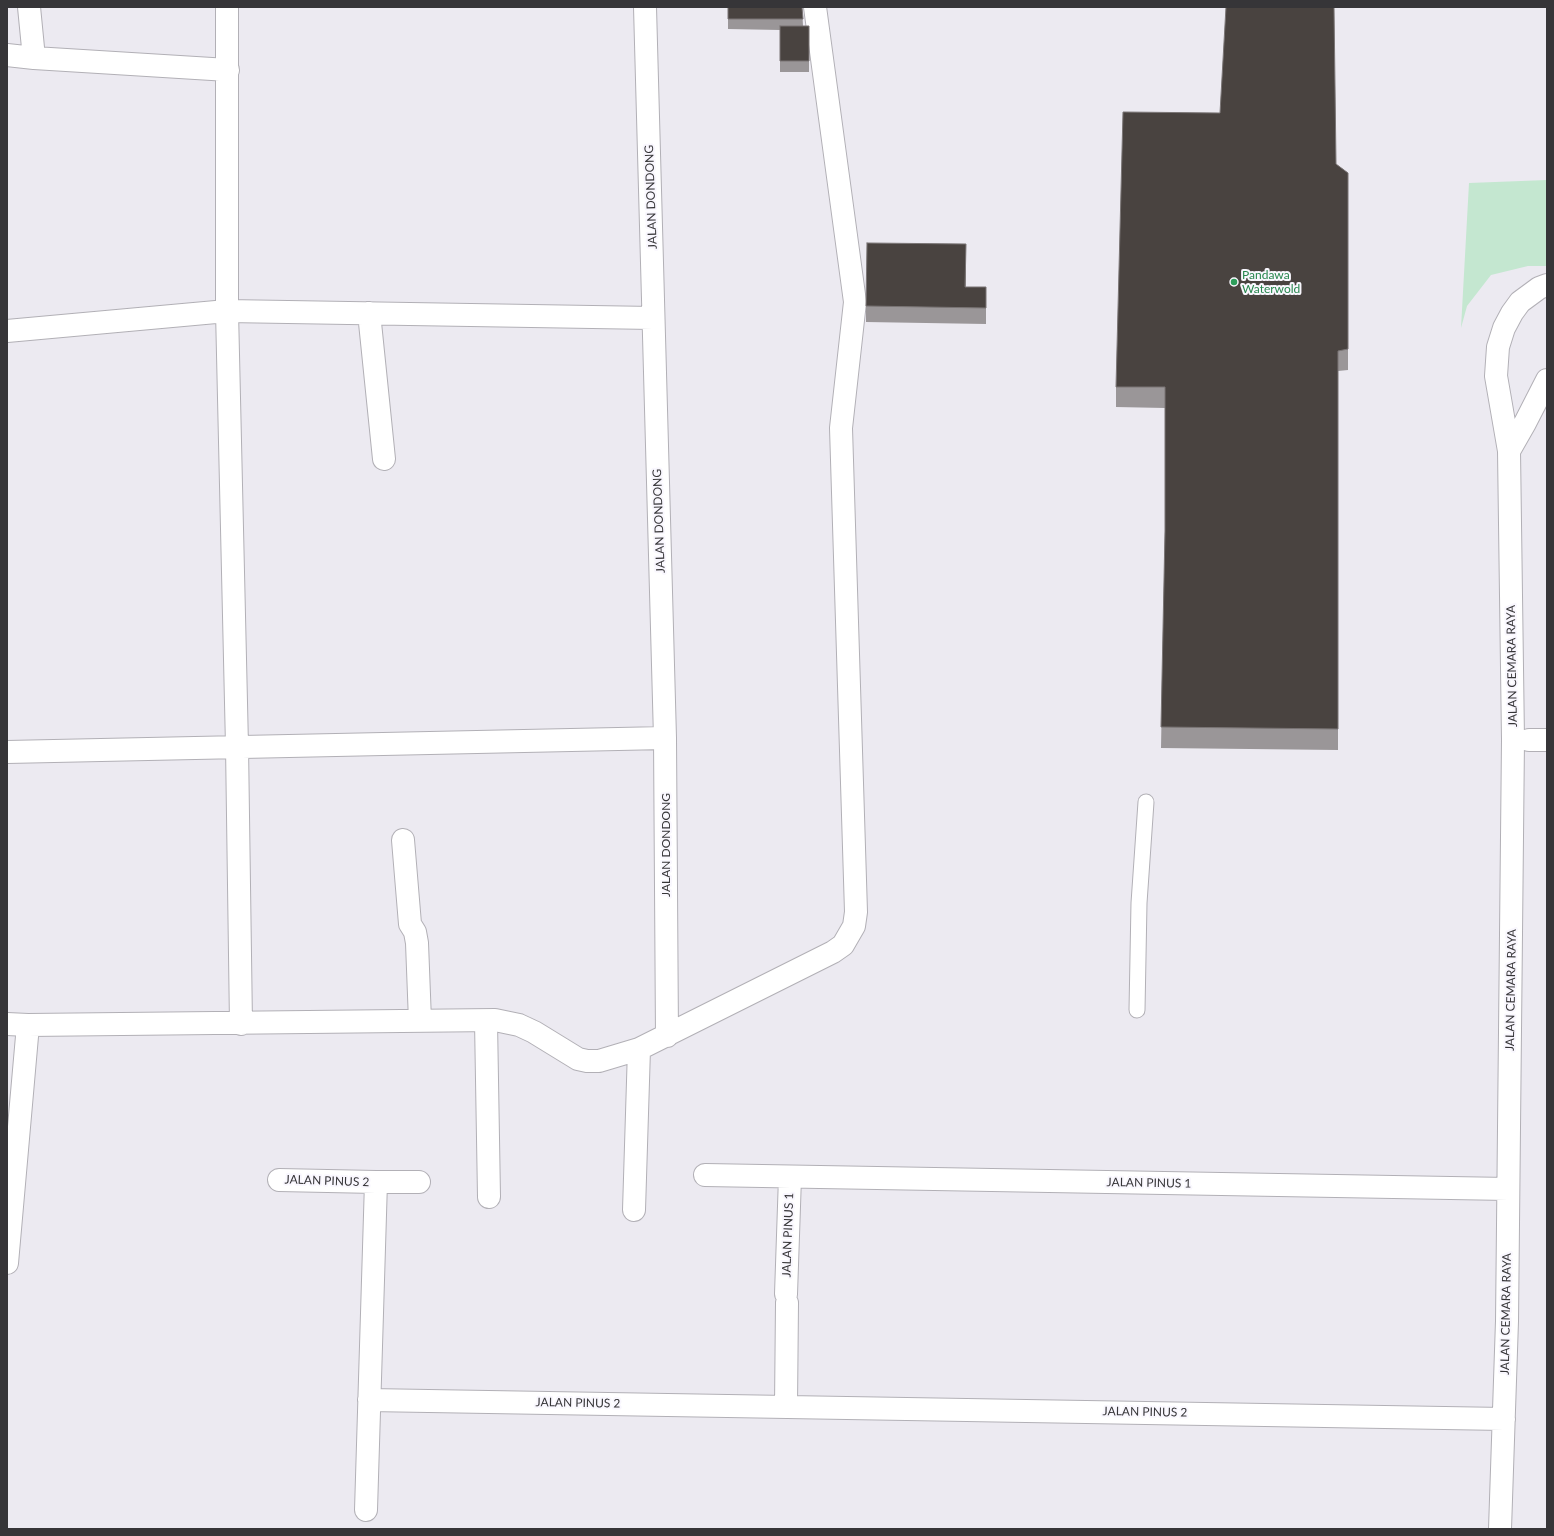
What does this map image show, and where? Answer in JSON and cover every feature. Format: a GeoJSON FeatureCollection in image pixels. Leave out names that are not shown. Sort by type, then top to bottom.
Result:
{"type":"FeatureCollection","features":[{"type":"Feature","properties":{"kind":"street"},"geometry":{"type":"LineString","coordinates":[[29,7],[34,58]]}},
{"type":"Feature","properties":{"kind":"street"},"geometry":{"type":"LineString","coordinates":[[227,7],[227,310],[237,746],[241,1024]]}},
{"type":"Feature","properties":{"kind":"street","name":"JALAN DONDONG"},"geometry":{"type":"LineString","coordinates":[[645,7],[665,738],[667,1036]]}},
{"type":"Feature","properties":{"kind":"street"},"geometry":{"type":"LineString","coordinates":[[7,1024],[241,1024],[420,1021],[508,1022],[534,1032],[578,1059],[599,1061],[639,1049],[667,1036],[729,1003],[833,952],[843,945],[850,936],[854,926],[856,912],[841,428],[855,302],[815,7]]}},
{"type":"Feature","properties":{"kind":"street"},"geometry":{"type":"LineString","coordinates":[[7,55],[228,70]]}},
{"type":"Feature","properties":{"kind":"street","name":"JALAN CEMARA RAYA"},"geometry":{"type":"LineString","coordinates":[[1500,1529],[1507,1321],[1513,740],[1509,451],[1496,376],[1498,347],[1504,328],[1520,302],[1539,288],[1547,285]]}},
{"type":"Feature","properties":{"kind":"street"},"geometry":{"type":"LineString","coordinates":[[7,331],[227,310],[653,318]]}},
{"type":"Feature","properties":{"kind":"street"},"geometry":{"type":"LineString","coordinates":[[369,313],[384,459]]}},
{"type":"Feature","properties":{"kind":"street"},"geometry":{"type":"LineString","coordinates":[[1509,451],[1547,380]]}},
{"type":"Feature","properties":{"kind":"street"},"geometry":{"type":"LineString","coordinates":[[7,752],[665,738]]}},
{"type":"Feature","properties":{"kind":"street"},"geometry":{"type":"LineString","coordinates":[[403,840],[410,924],[415,932],[417,943],[420,1021]]}},
{"type":"Feature","properties":{"kind":"street"},"geometry":{"type":"LineString","coordinates":[[486,1021],[489,1197]]}},
{"type":"Feature","properties":{"kind":"street"},"geometry":{"type":"LineString","coordinates":[[7,1263],[28,1025]]}},
{"type":"Feature","properties":{"kind":"street"},"geometry":{"type":"LineString","coordinates":[[634,1210],[639,1049]]}},
{"type":"Feature","properties":{"kind":"street","name":"JALAN PINUS 1"},"geometry":{"type":"LineString","coordinates":[[706,1175],[1508,1189]]}},
{"type":"Feature","properties":{"kind":"street","name":"JALAN PINUS 1"},"geometry":{"type":"LineString","coordinates":[[786,1406],[790,1177]]}},
{"type":"Feature","properties":{"kind":"street","name":"JALAN PINUS 2"},"geometry":{"type":"LineString","coordinates":[[279,1180],[419,1182]]}},
{"type":"Feature","properties":{"kind":"street","name":"JALAN PINUS 2"},"geometry":{"type":"LineString","coordinates":[[366,1520],[376,1182]]}},
{"type":"Feature","properties":{"kind":"street","name":"JALAN PINUS 2"},"geometry":{"type":"LineString","coordinates":[[369,1400],[1504,1419]]}},
{"type":"Feature","properties":{"kind":"lane"},"geometry":{"type":"LineString","coordinates":[[1137,1010],[1139,903],[1146,802]]}},
{"type":"Feature","properties":{"kind":"green space"},"geometry":{"type":"Polygon","coordinates":[[[1547,180],[1547,266],[1528,266],[1491,275],[1467,306],[1461,328],[1469,183],[1547,180]]]}},
{"type":"Feature","properties":{"kind":"building"},"geometry":{"type":"Polygon","coordinates":[[[728,7],[802,7],[803,19],[728,19],[728,7]]]}},
{"type":"Feature","properties":{"kind":"building"},"geometry":{"type":"Polygon","coordinates":[[[1226,7],[1334,7],[1336,164],[1348,173],[1348,349],[1338,351],[1338,729],[1161,727],[1165,531],[1165,387],[1116,387],[1123,112],[1220,113],[1226,7]]]}},
{"type":"Feature","properties":{"kind":"building"},"geometry":{"type":"Polygon","coordinates":[[[780,26],[809,26],[809,61],[780,61],[780,26]]]}},
{"type":"Feature","properties":{"kind":"building"},"geometry":{"type":"Polygon","coordinates":[[[867,243],[966,244],[965,287],[986,287],[986,308],[866,306],[867,243]]]}},
{"type":"Feature","properties":{"kind":"place","name":"Pandawa Waterwold"},"geometry":{"type":"Point","coordinates":[1234,282]}}]}
